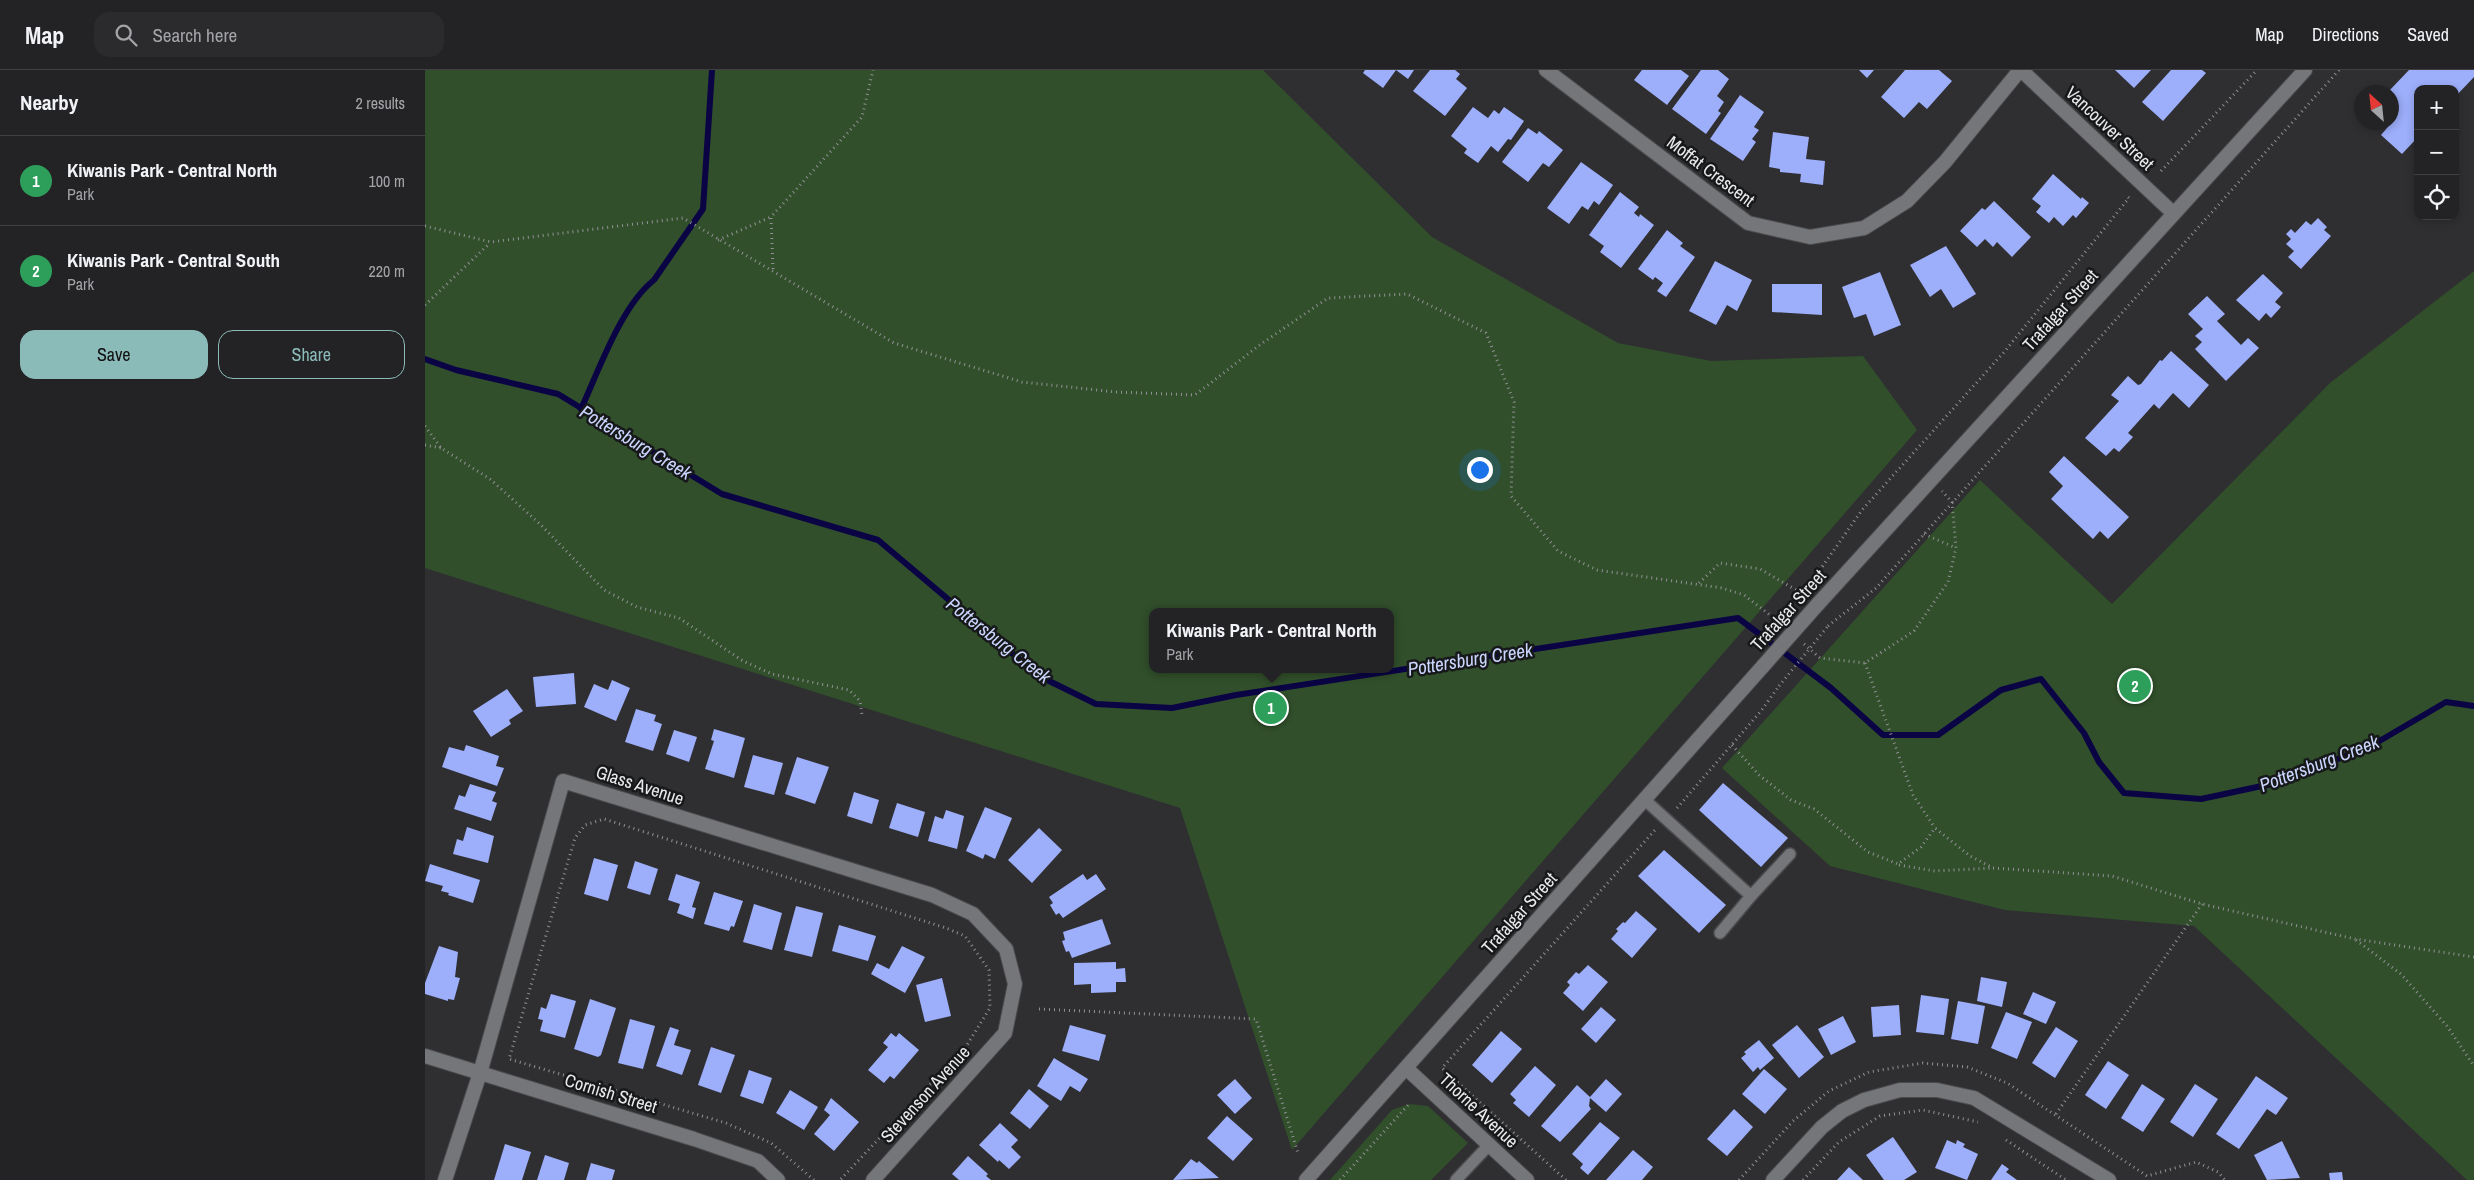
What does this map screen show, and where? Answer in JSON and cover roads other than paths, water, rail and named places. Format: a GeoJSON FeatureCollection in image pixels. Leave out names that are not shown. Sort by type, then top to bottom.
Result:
{"type":"FeatureCollection","features":[{"type":"Feature","properties":{"kind":"street","name":"Moffat Crescent"},"geometry":{"type":"LineString","coordinates":[[1546,70],[1747,223],[1810,237],[1864,228],[1907,201],[1945,162],[2021,70]]}},
{"type":"Feature","properties":{"kind":"street","name":"Vancouver Street"},"geometry":{"type":"LineString","coordinates":[[2021,70],[2173,213]]}},
{"type":"Feature","properties":{"kind":"street","name":"Trafalgar Street"},"geometry":{"type":"LineString","coordinates":[[1306,1180],[1818,604],[2305,70]]}},
{"type":"Feature","properties":{"kind":"street","name":"Glass Avenue"},"geometry":{"type":"LineString","coordinates":[[445,1180],[480,1073],[563,780],[933,895],[973,914],[1006,949],[1015,984],[1005,1033]]}},
{"type":"Feature","properties":{"kind":"street","name":"Stevenson Avenue"},"geometry":{"type":"LineString","coordinates":[[873,1180],[1005,1033]]}},
{"type":"Feature","properties":{"kind":"street","name":"Cornish Street"},"geometry":{"type":"LineString","coordinates":[[425,1056],[694,1139],[758,1161],[779,1180]]}},
{"type":"Feature","properties":{"kind":"street","name":"Thorne Avenue"},"geometry":{"type":"LineString","coordinates":[[1406,1068],[1527,1180]]}},
{"type":"Feature","properties":{"kind":"street"},"geometry":{"type":"LineString","coordinates":[[1773,1180],[1822,1127],[1842,1112],[1864,1100],[1900,1090],[1937,1090],[1974,1098],[2109,1180]]}},
{"type":"Feature","properties":{"kind":"lane"},"geometry":{"type":"LineString","coordinates":[[1645,800],[1751,896]]}},
{"type":"Feature","properties":{"kind":"lane"},"geometry":{"type":"LineString","coordinates":[[1720,933],[1789,854]]}},
{"type":"Feature","properties":{"kind":"lane"},"geometry":{"type":"LineString","coordinates":[[1456,1180],[1489,1145]]}},
{"type":"Feature","properties":{"kind":"waterway"},"geometry":{"type":"LineString","coordinates":[[581,409],[621,322],[642,291],[654,280],[703,209],[712,70]]}},
{"type":"Feature","properties":{"kind":"waterway","name":"Pottersburg Creek"},"geometry":{"type":"LineString","coordinates":[[425,359],[456,370],[558,394],[722,494],[878,540],[1039,676],[1096,704],[1172,708],[1236,695],[1379,673]]}},
{"type":"Feature","properties":{"kind":"waterway","name":"Pottersburg Creek"},"geometry":{"type":"LineString","coordinates":[[1394,671],[1738,618],[1831,688],[1883,735],[1938,735],[2001,690],[2041,679],[2084,733],[2099,762],[2124,793],[2201,799],[2276,783],[2371,746],[2446,702],[2474,706]]}},
{"type":"Feature","properties":{"kind":"place","name":"Kiwanis Park - Central South"},"geometry":{"type":"Point","coordinates":[2135,686]}},
{"type":"Feature","properties":{"kind":"place","name":"Kiwanis Park - Central North"},"geometry":{"type":"Point","coordinates":[1271,708]}}]}
